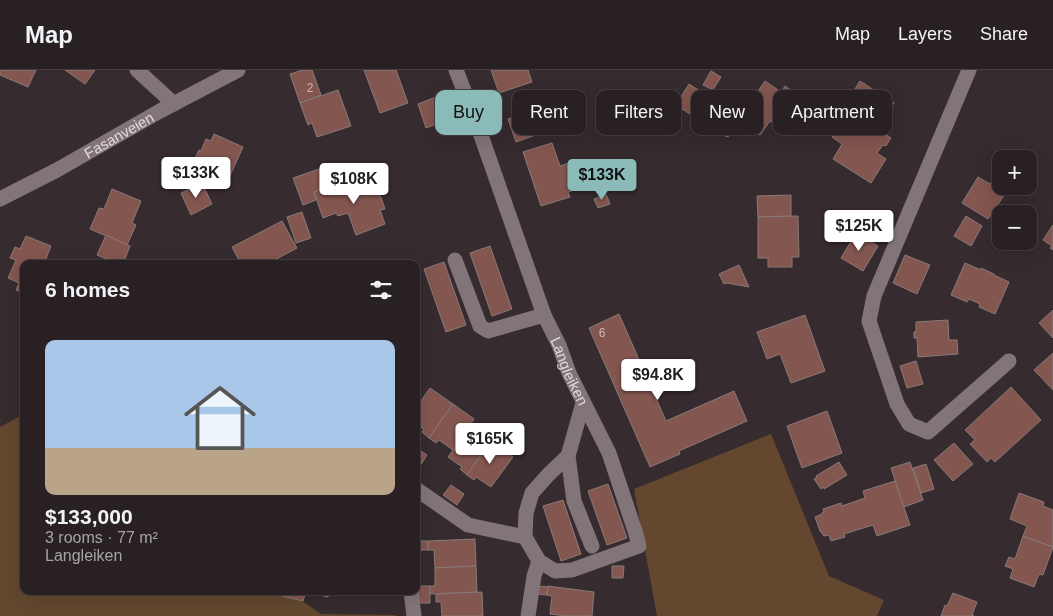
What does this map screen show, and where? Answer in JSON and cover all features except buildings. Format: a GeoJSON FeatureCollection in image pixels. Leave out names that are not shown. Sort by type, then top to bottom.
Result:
{"type":"FeatureCollection","features":[{"type":"Feature","properties":{"kind":"street"},"geometry":{"type":"LineString","coordinates":[[137,70],[174,104]]}},
{"type":"Feature","properties":{"kind":"street","name":"Fasanveien"},"geometry":{"type":"LineString","coordinates":[[0,199],[57,170],[238,70]]}},
{"type":"Feature","properties":{"kind":"street","name":"Langleiken"},"geometry":{"type":"LineString","coordinates":[[456,70],[477,124],[544,315],[559,345],[569,373],[609,452],[639,546],[572,570],[555,571],[539,561]]}},
{"type":"Feature","properties":{"kind":"street"},"geometry":{"type":"LineString","coordinates":[[969,70],[874,296],[870,321],[898,404],[909,424],[928,432],[1009,361]]}},
{"type":"Feature","properties":{"kind":"street"},"geometry":{"type":"LineString","coordinates":[[455,260],[480,326],[488,331],[544,315]]}},
{"type":"Feature","properties":{"kind":"street"},"geometry":{"type":"LineString","coordinates":[[584,403],[568,456],[574,501],[592,546]]}},
{"type":"Feature","properties":{"kind":"street"},"geometry":{"type":"LineString","coordinates":[[528,616],[534,576],[539,561],[525,537],[526,513],[532,493],[568,456]]}},
{"type":"Feature","properties":{"kind":"street"},"geometry":{"type":"LineString","coordinates":[[420,492],[468,524],[525,537]]}},
{"type":"Feature","properties":{"kind":"street"},"geometry":{"type":"LineString","coordinates":[[412,595],[414,616]]}},
{"type":"Feature","properties":{"kind":"shaded area"},"geometry":{"type":"Polygon","coordinates":[[[20,416],[20,595],[294,595],[321,614],[395,616],[0,616],[0,427],[20,416]]]}},
{"type":"Feature","properties":{"kind":"shaded area"},"geometry":{"type":"Polygon","coordinates":[[[771,434],[829,576],[884,600],[877,616],[657,616],[634,489],[771,434]]]}}]}
